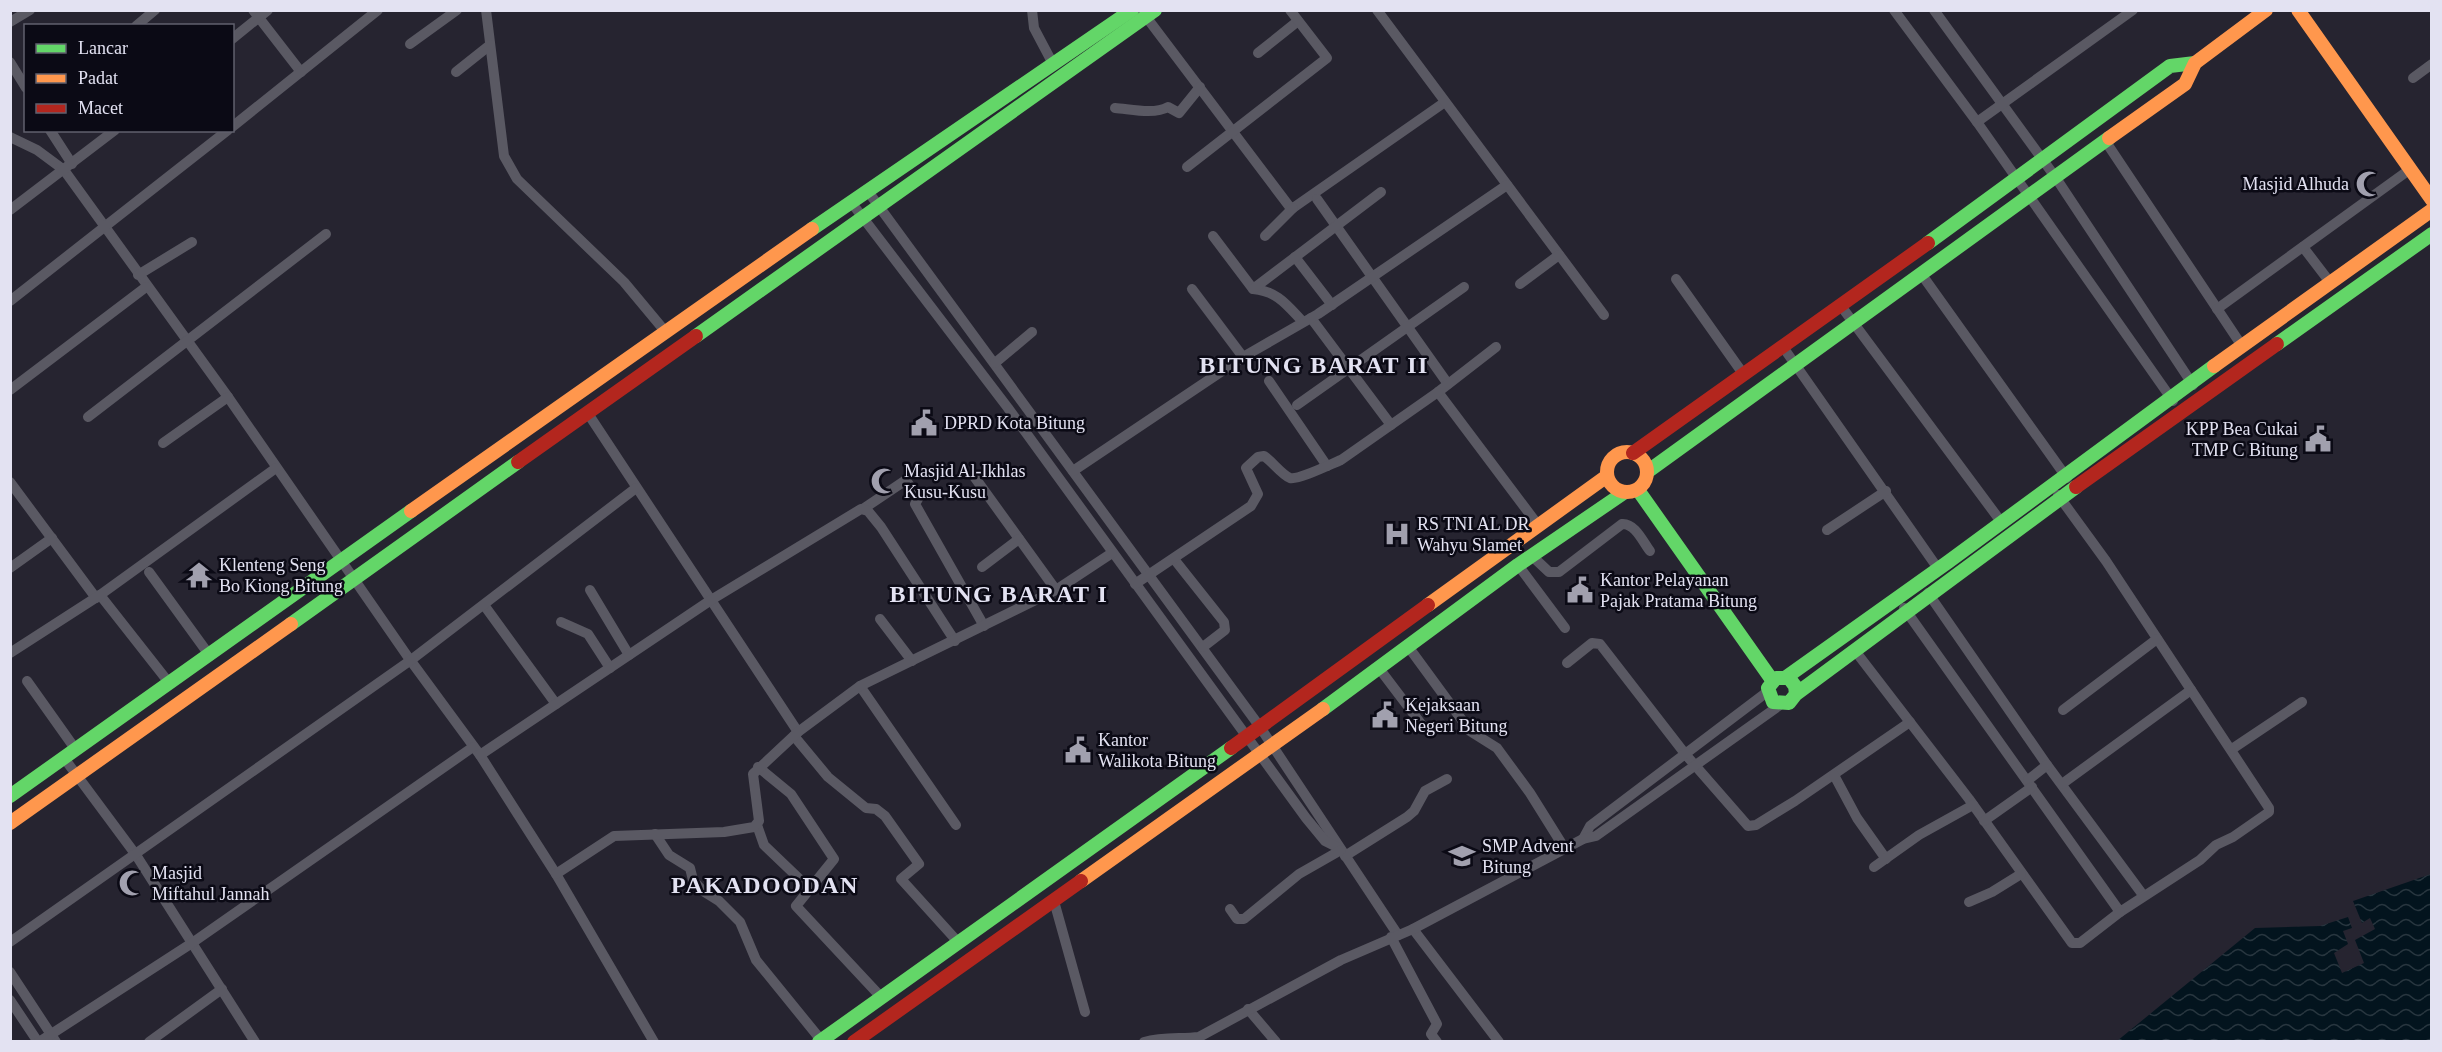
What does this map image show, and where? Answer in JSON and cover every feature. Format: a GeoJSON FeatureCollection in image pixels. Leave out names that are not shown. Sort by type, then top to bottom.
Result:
{"type":"FeatureCollection","features":[{"type":"Feature","properties":{"kind":"main road"},"geometry":{"type":"LineString","coordinates":[[10,796],[342,562],[664,330],[1132,10]]}},
{"type":"Feature","properties":{"kind":"main road"},"geometry":{"type":"LineString","coordinates":[[1647,472],[1856,324],[2185,84],[2195,63],[2266,10]]}},
{"type":"Feature","properties":{"kind":"main road"},"geometry":{"type":"LineString","coordinates":[[2298,10],[2432,200]]}},
{"type":"Feature","properties":{"kind":"main road"},"geometry":{"type":"LineString","coordinates":[[10,823],[1147,13]]}},
{"type":"Feature","properties":{"kind":"main road"},"geometry":{"type":"LineString","coordinates":[[2195,63],[2170,66],[1784,347],[1633,453],[1623,453],[1614,457],[1608,466],[1607,476],[1614,488],[1631,491],[1775,683],[1773,702],[1780,705],[1789,703],[1796,694],[1930,596],[2056,493],[2066,477],[2329,281],[2432,210]]}},
{"type":"Feature","properties":{"kind":"main road"},"geometry":{"type":"LineString","coordinates":[[1775,683],[1898,600],[2002,523],[2056,493],[2076,488],[2432,234]]}},
{"type":"Feature","properties":{"kind":"main road"},"geometry":{"type":"LineString","coordinates":[[854,1041],[1260,755],[1518,565],[1643,485],[1647,472],[1645,462],[1633,453]]}},
{"type":"Feature","properties":{"kind":"main road"},"geometry":{"type":"LineString","coordinates":[[820,1041],[1607,476]]}},
{"type":"Feature","properties":{"kind":"main road"},"geometry":{"type":"LineString","coordinates":[[1413,615],[1426,631]]}},
{"type":"Feature","properties":{"kind":"main road"},"geometry":{"type":"LineString","coordinates":[[212,654],[226,669]]}},
{"type":"Feature","properties":{"kind":"main road"},"geometry":{"type":"LineString","coordinates":[[1775,683],[1793,681],[1796,694]]}},
{"type":"Feature","properties":{"kind":"street"},"geometry":{"type":"LineString","coordinates":[[10,22],[30,10]]}},
{"type":"Feature","properties":{"kind":"street"},"geometry":{"type":"LineString","coordinates":[[138,24],[155,10]]}},
{"type":"Feature","properties":{"kind":"street"},"geometry":{"type":"LineString","coordinates":[[234,37],[256,14],[268,10]]}},
{"type":"Feature","properties":{"kind":"street"},"geometry":{"type":"LineString","coordinates":[[234,125],[378,10]]}},
{"type":"Feature","properties":{"kind":"street"},"geometry":{"type":"LineString","coordinates":[[410,44],[457,10]]}},
{"type":"Feature","properties":{"kind":"street"},"geometry":{"type":"LineString","coordinates":[[486,10],[504,156],[517,179],[624,282],[664,330]]}},
{"type":"Feature","properties":{"kind":"street"},"geometry":{"type":"LineString","coordinates":[[1032,10],[1034,28],[1053,64]]}},
{"type":"Feature","properties":{"kind":"street"},"geometry":{"type":"LineString","coordinates":[[1187,167],[1327,58],[1290,10]]}},
{"type":"Feature","properties":{"kind":"street"},"geometry":{"type":"LineString","coordinates":[[1894,10],[1977,122],[2170,398],[2183,412]]}},
{"type":"Feature","properties":{"kind":"street"},"geometry":{"type":"LineString","coordinates":[[1934,10],[2056,178],[2192,383],[2204,397]]}},
{"type":"Feature","properties":{"kind":"street"},"geometry":{"type":"LineString","coordinates":[[1977,122],[2133,10]]}},
{"type":"Feature","properties":{"kind":"street"},"geometry":{"type":"LineString","coordinates":[[1378,11],[1604,315]]}},
{"type":"Feature","properties":{"kind":"street"},"geometry":{"type":"LineString","coordinates":[[1147,13],[1289,206],[1293,208]]}},
{"type":"Feature","properties":{"kind":"street"},"geometry":{"type":"LineString","coordinates":[[256,14],[301,72]]}},
{"type":"Feature","properties":{"kind":"street"},"geometry":{"type":"LineString","coordinates":[[1258,53],[1298,21]]}},
{"type":"Feature","properties":{"kind":"street"},"geometry":{"type":"LineString","coordinates":[[456,72],[490,45]]}},
{"type":"Feature","properties":{"kind":"street"},"geometry":{"type":"LineString","coordinates":[[10,62],[24,85]]}},
{"type":"Feature","properties":{"kind":"street"},"geometry":{"type":"LineString","coordinates":[[2413,78],[2432,64]]}},
{"type":"Feature","properties":{"kind":"street"},"geometry":{"type":"LineString","coordinates":[[1115,108],[1163,110],[1168,107],[1179,112],[1200,87]]}},
{"type":"Feature","properties":{"kind":"street"},"geometry":{"type":"LineString","coordinates":[[1265,236],[1293,208],[1445,102]]}},
{"type":"Feature","properties":{"kind":"street"},"geometry":{"type":"LineString","coordinates":[[51,132],[104,230],[228,397],[477,751],[556,874],[654,1041]]}},
{"type":"Feature","properties":{"kind":"street"},"geometry":{"type":"LineString","coordinates":[[10,210],[112,132]]}},
{"type":"Feature","properties":{"kind":"street"},"geometry":{"type":"LineString","coordinates":[[10,301],[104,230],[226,132]]}},
{"type":"Feature","properties":{"kind":"street"},"geometry":{"type":"LineString","coordinates":[[10,137],[68,167]]}},
{"type":"Feature","properties":{"kind":"street"},"geometry":{"type":"LineString","coordinates":[[2106,142],[2242,346]]}},
{"type":"Feature","properties":{"kind":"street"},"geometry":{"type":"LineString","coordinates":[[2217,309],[2409,170]]}},
{"type":"Feature","properties":{"kind":"street"},"geometry":{"type":"LineString","coordinates":[[1073,471],[1243,357],[1332,305],[1507,185]]}},
{"type":"Feature","properties":{"kind":"street"},"geometry":{"type":"LineString","coordinates":[[867,190],[1203,647],[1338,842],[1394,936],[1437,1024],[1431,1034],[1437,1041]]}},
{"type":"Feature","properties":{"kind":"street"},"geometry":{"type":"LineString","coordinates":[[1253,289],[1381,192]]}},
{"type":"Feature","properties":{"kind":"street"},"geometry":{"type":"LineString","coordinates":[[1317,199],[1370,278],[1448,384]]}},
{"type":"Feature","properties":{"kind":"street"},"geometry":{"type":"LineString","coordinates":[[851,202],[1008,408],[1292,798],[1325,841],[1342,851]]}},
{"type":"Feature","properties":{"kind":"street"},"geometry":{"type":"LineString","coordinates":[[88,417],[326,234]]}},
{"type":"Feature","properties":{"kind":"street"},"geometry":{"type":"LineString","coordinates":[[1213,236],[1253,289],[1266,290],[1279,297],[1307,320],[1391,425]]}},
{"type":"Feature","properties":{"kind":"street"},"geometry":{"type":"LineString","coordinates":[[138,275],[192,242]]}},
{"type":"Feature","properties":{"kind":"street"},"geometry":{"type":"LineString","coordinates":[[2303,247],[2329,281]]}},
{"type":"Feature","properties":{"kind":"street"},"geometry":{"type":"LineString","coordinates":[[1520,284],[1559,255]]}},
{"type":"Feature","properties":{"kind":"street"},"geometry":{"type":"LineString","coordinates":[[1294,257],[1332,305]]}},
{"type":"Feature","properties":{"kind":"street"},"geometry":{"type":"LineString","coordinates":[[1922,275],[2076,488]]}},
{"type":"Feature","properties":{"kind":"street"},"geometry":{"type":"LineString","coordinates":[[1677,279],[1744,375]]}},
{"type":"Feature","properties":{"kind":"street"},"geometry":{"type":"LineString","coordinates":[[10,390],[146,287]]}},
{"type":"Feature","properties":{"kind":"street"},"geometry":{"type":"LineString","coordinates":[[1298,405],[1464,287]]}},
{"type":"Feature","properties":{"kind":"street"},"geometry":{"type":"LineString","coordinates":[[1192,289],[1243,357]]}},
{"type":"Feature","properties":{"kind":"street"},"geometry":{"type":"LineString","coordinates":[[939,316],[953,306]]}},
{"type":"Feature","properties":{"kind":"street"},"geometry":{"type":"LineString","coordinates":[[1841,306],[2002,523]]}},
{"type":"Feature","properties":{"kind":"street"},"geometry":{"type":"LineString","coordinates":[[995,363],[1032,332]]}},
{"type":"Feature","properties":{"kind":"street"},"geometry":{"type":"LineString","coordinates":[[1135,584],[1251,506],[1258,494],[1246,468],[1258,457],[1264,456],[1287,476],[1294,478],[1327,466],[1438,392],[1496,347]]}},
{"type":"Feature","properties":{"kind":"street"},"geometry":{"type":"LineString","coordinates":[[1784,347],[1886,490],[1939,570]]}},
{"type":"Feature","properties":{"kind":"street"},"geometry":{"type":"LineString","coordinates":[[1269,381],[1327,466]]}},
{"type":"Feature","properties":{"kind":"street"},"geometry":{"type":"LineString","coordinates":[[1438,392],[1538,525]]}},
{"type":"Feature","properties":{"kind":"street"},"geometry":{"type":"LineString","coordinates":[[163,442],[228,397]]}},
{"type":"Feature","properties":{"kind":"street"},"geometry":{"type":"LineString","coordinates":[[1008,408],[1022,399]]}},
{"type":"Feature","properties":{"kind":"street"},"geometry":{"type":"LineString","coordinates":[[587,412],[796,734],[828,777],[866,808],[877,810],[885,816],[919,864],[901,879],[957,942]]}},
{"type":"Feature","properties":{"kind":"street"},"geometry":{"type":"LineString","coordinates":[[10,653],[98,596],[276,468]]}},
{"type":"Feature","properties":{"kind":"street"},"geometry":{"type":"LineString","coordinates":[[972,475],[1056,590]]}},
{"type":"Feature","properties":{"kind":"street"},"geometry":{"type":"LineString","coordinates":[[10,1000],[39,1041],[53,1038],[477,751],[556,704],[711,600],[856,510],[863,509],[906,480],[918,499],[915,504],[921,518],[949,560],[984,626]]}},
{"type":"Feature","properties":{"kind":"street"},"geometry":{"type":"LineString","coordinates":[[10,482],[52,538],[170,684]]}},
{"type":"Feature","properties":{"kind":"street"},"geometry":{"type":"LineString","coordinates":[[10,942],[411,660],[636,488]]}},
{"type":"Feature","properties":{"kind":"street"},"geometry":{"type":"LineString","coordinates":[[1827,531],[1886,490]]}},
{"type":"Feature","properties":{"kind":"street"},"geometry":{"type":"LineString","coordinates":[[1856,651],[1973,805],[2020,874],[2074,945],[2200,860],[2216,845],[2233,837],[2269,812],[2269,808],[2232,749],[2056,493]]}},
{"type":"Feature","properties":{"kind":"street"},"geometry":{"type":"LineString","coordinates":[[863,509],[868,511],[881,527],[955,641]]}},
{"type":"Feature","properties":{"kind":"street"},"geometry":{"type":"LineString","coordinates":[[1532,556],[1549,572],[1559,572],[1622,524],[1632,526],[1650,551]]}},
{"type":"Feature","properties":{"kind":"street"},"geometry":{"type":"LineString","coordinates":[[10,568],[52,538]]}},
{"type":"Feature","properties":{"kind":"street"},"geometry":{"type":"LineString","coordinates":[[982,567],[1019,539]]}},
{"type":"Feature","properties":{"kind":"street"},"geometry":{"type":"LineString","coordinates":[[810,889],[764,845],[756,825],[758,812],[752,782],[753,774],[758,767],[796,734],[860,686],[1056,590],[1112,553]]}},
{"type":"Feature","properties":{"kind":"street"},"geometry":{"type":"LineString","coordinates":[[1174,559],[1224,622],[1225,630],[1222,634],[1203,647]]}},
{"type":"Feature","properties":{"kind":"street"},"geometry":{"type":"LineString","coordinates":[[1518,565],[1565,628]]}},
{"type":"Feature","properties":{"kind":"street"},"geometry":{"type":"LineString","coordinates":[[149,572],[212,654]]}},
{"type":"Feature","properties":{"kind":"street"},"geometry":{"type":"LineString","coordinates":[[1920,584],[2047,765],[2144,896]]}},
{"type":"Feature","properties":{"kind":"street"},"geometry":{"type":"LineString","coordinates":[[590,590],[629,655]]}},
{"type":"Feature","properties":{"kind":"street"},"geometry":{"type":"LineString","coordinates":[[1898,600],[2120,912]]}},
{"type":"Feature","properties":{"kind":"street"},"geometry":{"type":"LineString","coordinates":[[484,605],[556,704]]}},
{"type":"Feature","properties":{"kind":"street"},"geometry":{"type":"LineString","coordinates":[[880,620],[912,661]]}},
{"type":"Feature","properties":{"kind":"street"},"geometry":{"type":"LineString","coordinates":[[561,622],[588,634],[610,668]]}},
{"type":"Feature","properties":{"kind":"street"},"geometry":{"type":"LineString","coordinates":[[2063,710],[2157,639]]}},
{"type":"Feature","properties":{"kind":"street"},"geometry":{"type":"LineString","coordinates":[[1567,663],[1592,643],[1600,644],[1686,755],[1748,826],[1770,817],[1910,722]]}},
{"type":"Feature","properties":{"kind":"street"},"geometry":{"type":"LineString","coordinates":[[1407,645],[1470,730],[1497,748],[1530,793],[1565,849]]}},
{"type":"Feature","properties":{"kind":"street"},"geometry":{"type":"LineString","coordinates":[[1378,667],[1422,725]]}},
{"type":"Feature","properties":{"kind":"street"},"geometry":{"type":"LineString","coordinates":[[27,681],[70,754],[77,776],[136,855],[252,1040]]}},
{"type":"Feature","properties":{"kind":"street"},"geometry":{"type":"LineString","coordinates":[[1583,840],[1590,826],[1686,755],[1775,683]]}},
{"type":"Feature","properties":{"kind":"street"},"geometry":{"type":"LineString","coordinates":[[860,686],[956,825]]}},
{"type":"Feature","properties":{"kind":"street"},"geometry":{"type":"LineString","coordinates":[[2062,784],[2191,690]]}},
{"type":"Feature","properties":{"kind":"street"},"geometry":{"type":"LineString","coordinates":[[2232,749],[2302,702]]}},
{"type":"Feature","properties":{"kind":"street"},"geometry":{"type":"LineString","coordinates":[[1144,1041],[1170,1037],[1197,1039],[1341,960],[1413,929],[1565,849],[1596,836],[1780,705]]}},
{"type":"Feature","properties":{"kind":"street"},"geometry":{"type":"LineString","coordinates":[[1984,821],[2030,784],[2047,765]]}},
{"type":"Feature","properties":{"kind":"street"},"geometry":{"type":"LineString","coordinates":[[758,767],[791,794],[834,860],[796,906],[881,997]]}},
{"type":"Feature","properties":{"kind":"street"},"geometry":{"type":"LineString","coordinates":[[1834,775],[1857,819],[1886,859]]}},
{"type":"Feature","properties":{"kind":"street"},"geometry":{"type":"LineString","coordinates":[[1230,909],[1238,919],[1244,919],[1299,874],[1407,817],[1414,811],[1425,791],[1447,779]]}},
{"type":"Feature","properties":{"kind":"street"},"geometry":{"type":"LineString","coordinates":[[1292,798],[1302,790]]}},
{"type":"Feature","properties":{"kind":"street"},"geometry":{"type":"LineString","coordinates":[[1874,867],[1918,835],[1973,805]]}},
{"type":"Feature","properties":{"kind":"street"},"geometry":{"type":"LineString","coordinates":[[556,874],[607,839],[620,835],[724,832],[756,825]]}},
{"type":"Feature","properties":{"kind":"street"},"geometry":{"type":"LineString","coordinates":[[655,834],[669,855],[690,868],[693,880],[703,891],[719,901],[740,922],[756,960],[820,1041]]}},
{"type":"Feature","properties":{"kind":"street"},"geometry":{"type":"LineString","coordinates":[[1969,902],[1992,892],[2020,874]]}},
{"type":"Feature","properties":{"kind":"street"},"geometry":{"type":"LineString","coordinates":[[1054,901],[1085,1012]]}},
{"type":"Feature","properties":{"kind":"street"},"geometry":{"type":"LineString","coordinates":[[1413,929],[1498,1041]]}},
{"type":"Feature","properties":{"kind":"street"},"geometry":{"type":"LineString","coordinates":[[10,972],[53,1038]]}},
{"type":"Feature","properties":{"kind":"street"},"geometry":{"type":"LineString","coordinates":[[149,1041],[222,989]]}},
{"type":"Feature","properties":{"kind":"street"},"geometry":{"type":"LineString","coordinates":[[1248,1009],[1276,1041]]}},
{"type":"Feature","properties":{"kind":"water"},"geometry":{"type":"Polygon","coordinates":[[[2431,874],[2431,1041],[2117,1041],[2255,928],[2320,926],[2348,917],[2352,928],[2343,931],[2348,944],[2334,953],[2342,973],[2364,963],[2355,940],[2375,929],[2370,918],[2362,923],[2353,901],[2431,874]]]}},
{"type":"Feature","properties":{"kind":"traffic: fast"},"geometry":{"type":"LineString","coordinates":[[812,229],[1132,10]]}},
{"type":"Feature","properties":{"kind":"traffic: fast"},"geometry":{"type":"LineString","coordinates":[[696,336],[1155,10]]}},
{"type":"Feature","properties":{"kind":"traffic: fast"},"geometry":{"type":"LineString","coordinates":[[1928,243],[2170,66],[2195,63]]}},
{"type":"Feature","properties":{"kind":"traffic: fast"},"geometry":{"type":"LineString","coordinates":[[1647,472],[2109,138]]}},
{"type":"Feature","properties":{"kind":"traffic: fast"},"geometry":{"type":"LineString","coordinates":[[2277,344],[2432,234]]}},
{"type":"Feature","properties":{"kind":"traffic: fast"},"geometry":{"type":"LineString","coordinates":[[1785,678],[1948,562],[2214,366]]}},
{"type":"Feature","properties":{"kind":"traffic: fast"},"geometry":{"type":"LineString","coordinates":[[291,624],[518,462]]}},
{"type":"Feature","properties":{"kind":"traffic: fast"},"geometry":{"type":"LineString","coordinates":[[1796,694],[1795,686],[1789,678],[1776,678],[1768,688],[1773,702],[1789,703],[1796,694],[2076,487]]}},
{"type":"Feature","properties":{"kind":"traffic: fast"},"geometry":{"type":"LineString","coordinates":[[1638,490],[1772,680]]}},
{"type":"Feature","properties":{"kind":"traffic: fast"},"geometry":{"type":"LineString","coordinates":[[1323,709],[1518,565],[1625,492]]}},
{"type":"Feature","properties":{"kind":"traffic: fast"},"geometry":{"type":"LineString","coordinates":[[10,796],[411,511]]}},
{"type":"Feature","properties":{"kind":"traffic: fast"},"geometry":{"type":"LineString","coordinates":[[819,1042],[1231,748]]}},
{"type":"Feature","properties":{"kind":"traffic: slow"},"geometry":{"type":"LineString","coordinates":[[2109,138],[2185,84],[2195,63],[2266,10]]}},
{"type":"Feature","properties":{"kind":"traffic: slow"},"geometry":{"type":"LineString","coordinates":[[2298,10],[2432,200]]}},
{"type":"Feature","properties":{"kind":"traffic: slow"},"geometry":{"type":"LineString","coordinates":[[2214,366],[2432,210]]}},
{"type":"Feature","properties":{"kind":"traffic: slow"},"geometry":{"type":"LineString","coordinates":[[411,511],[812,229]]}},
{"type":"Feature","properties":{"kind":"traffic: slow"},"geometry":{"type":"LineString","coordinates":[[1627,452],[1635,453],[1641,458],[1646,464],[1647,472],[1646,480],[1641,486],[1635,491],[1627,492],[1619,491],[1613,486],[1608,480],[1607,472],[1608,464],[1613,458],[1619,453],[1627,452]]}},
{"type":"Feature","properties":{"kind":"traffic: slow"},"geometry":{"type":"LineString","coordinates":[[1428,605],[1607,476]]}},
{"type":"Feature","properties":{"kind":"traffic: slow"},"geometry":{"type":"LineString","coordinates":[[10,823],[291,624]]}},
{"type":"Feature","properties":{"kind":"traffic: slow"},"geometry":{"type":"LineString","coordinates":[[1081,881],[1323,709]]}},
{"type":"Feature","properties":{"kind":"traffic: jam"},"geometry":{"type":"LineString","coordinates":[[1633,453],[1928,243]]}},
{"type":"Feature","properties":{"kind":"traffic: jam"},"geometry":{"type":"LineString","coordinates":[[518,462],[696,336]]}},
{"type":"Feature","properties":{"kind":"traffic: jam"},"geometry":{"type":"LineString","coordinates":[[2076,487],[2277,344]]}},
{"type":"Feature","properties":{"kind":"traffic: jam"},"geometry":{"type":"LineString","coordinates":[[1231,748],[1428,605]]}},
{"type":"Feature","properties":{"kind":"traffic: jam"},"geometry":{"type":"LineString","coordinates":[[854,1042],[1081,881]]}},
{"type":"Feature","properties":{"kind":"place","name":"Masjid Alhuda"},"geometry":{"type":"Point","coordinates":[2369,184]}},
{"type":"Feature","properties":{"kind":"place","name":"DPRD Kota Bitung"},"geometry":{"type":"Point","coordinates":[924,423]}},
{"type":"Feature","properties":{"kind":"place","name":"KPP Bea Cukai TMP C Bitung"},"geometry":{"type":"Point","coordinates":[2318,439]}},
{"type":"Feature","properties":{"kind":"place","name":"Masjid Al-Ikhlas Kusu-Kusu"},"geometry":{"type":"Point","coordinates":[884,481]}},
{"type":"Feature","properties":{"kind":"place","name":"RS TNI AL DR Wahyu Slamet"},"geometry":{"type":"Point","coordinates":[1397,534]}},
{"type":"Feature","properties":{"kind":"place","name":"Klenteng Seng Bo Kiong Bitung"},"geometry":{"type":"Point","coordinates":[199,575]}},
{"type":"Feature","properties":{"kind":"place","name":"Kantor Pelayanan Pajak Pratama Bitung"},"geometry":{"type":"Point","coordinates":[1580,590]}},
{"type":"Feature","properties":{"kind":"place","name":"Kejaksaan Negeri Bitung"},"geometry":{"type":"Point","coordinates":[1385,715]}},
{"type":"Feature","properties":{"kind":"place","name":"Kantor Walikota Bitung"},"geometry":{"type":"Point","coordinates":[1078,750]}},
{"type":"Feature","properties":{"kind":"place","name":"SMP Advent Bitung"},"geometry":{"type":"Point","coordinates":[1462,856]}},
{"type":"Feature","properties":{"kind":"place","name":"Masjid Miftahul Jannah"},"geometry":{"type":"Point","coordinates":[132,883]}},
{"type":"Feature","properties":{"kind":"district","name":"BITUNG BARAT II"},"geometry":{"type":"Point","coordinates":[1314,365]}},
{"type":"Feature","properties":{"kind":"district","name":"BITUNG BARAT I"},"geometry":{"type":"Point","coordinates":[999,594]}},
{"type":"Feature","properties":{"kind":"district","name":"PAKADOODAN"},"geometry":{"type":"Point","coordinates":[765,885]}}]}
